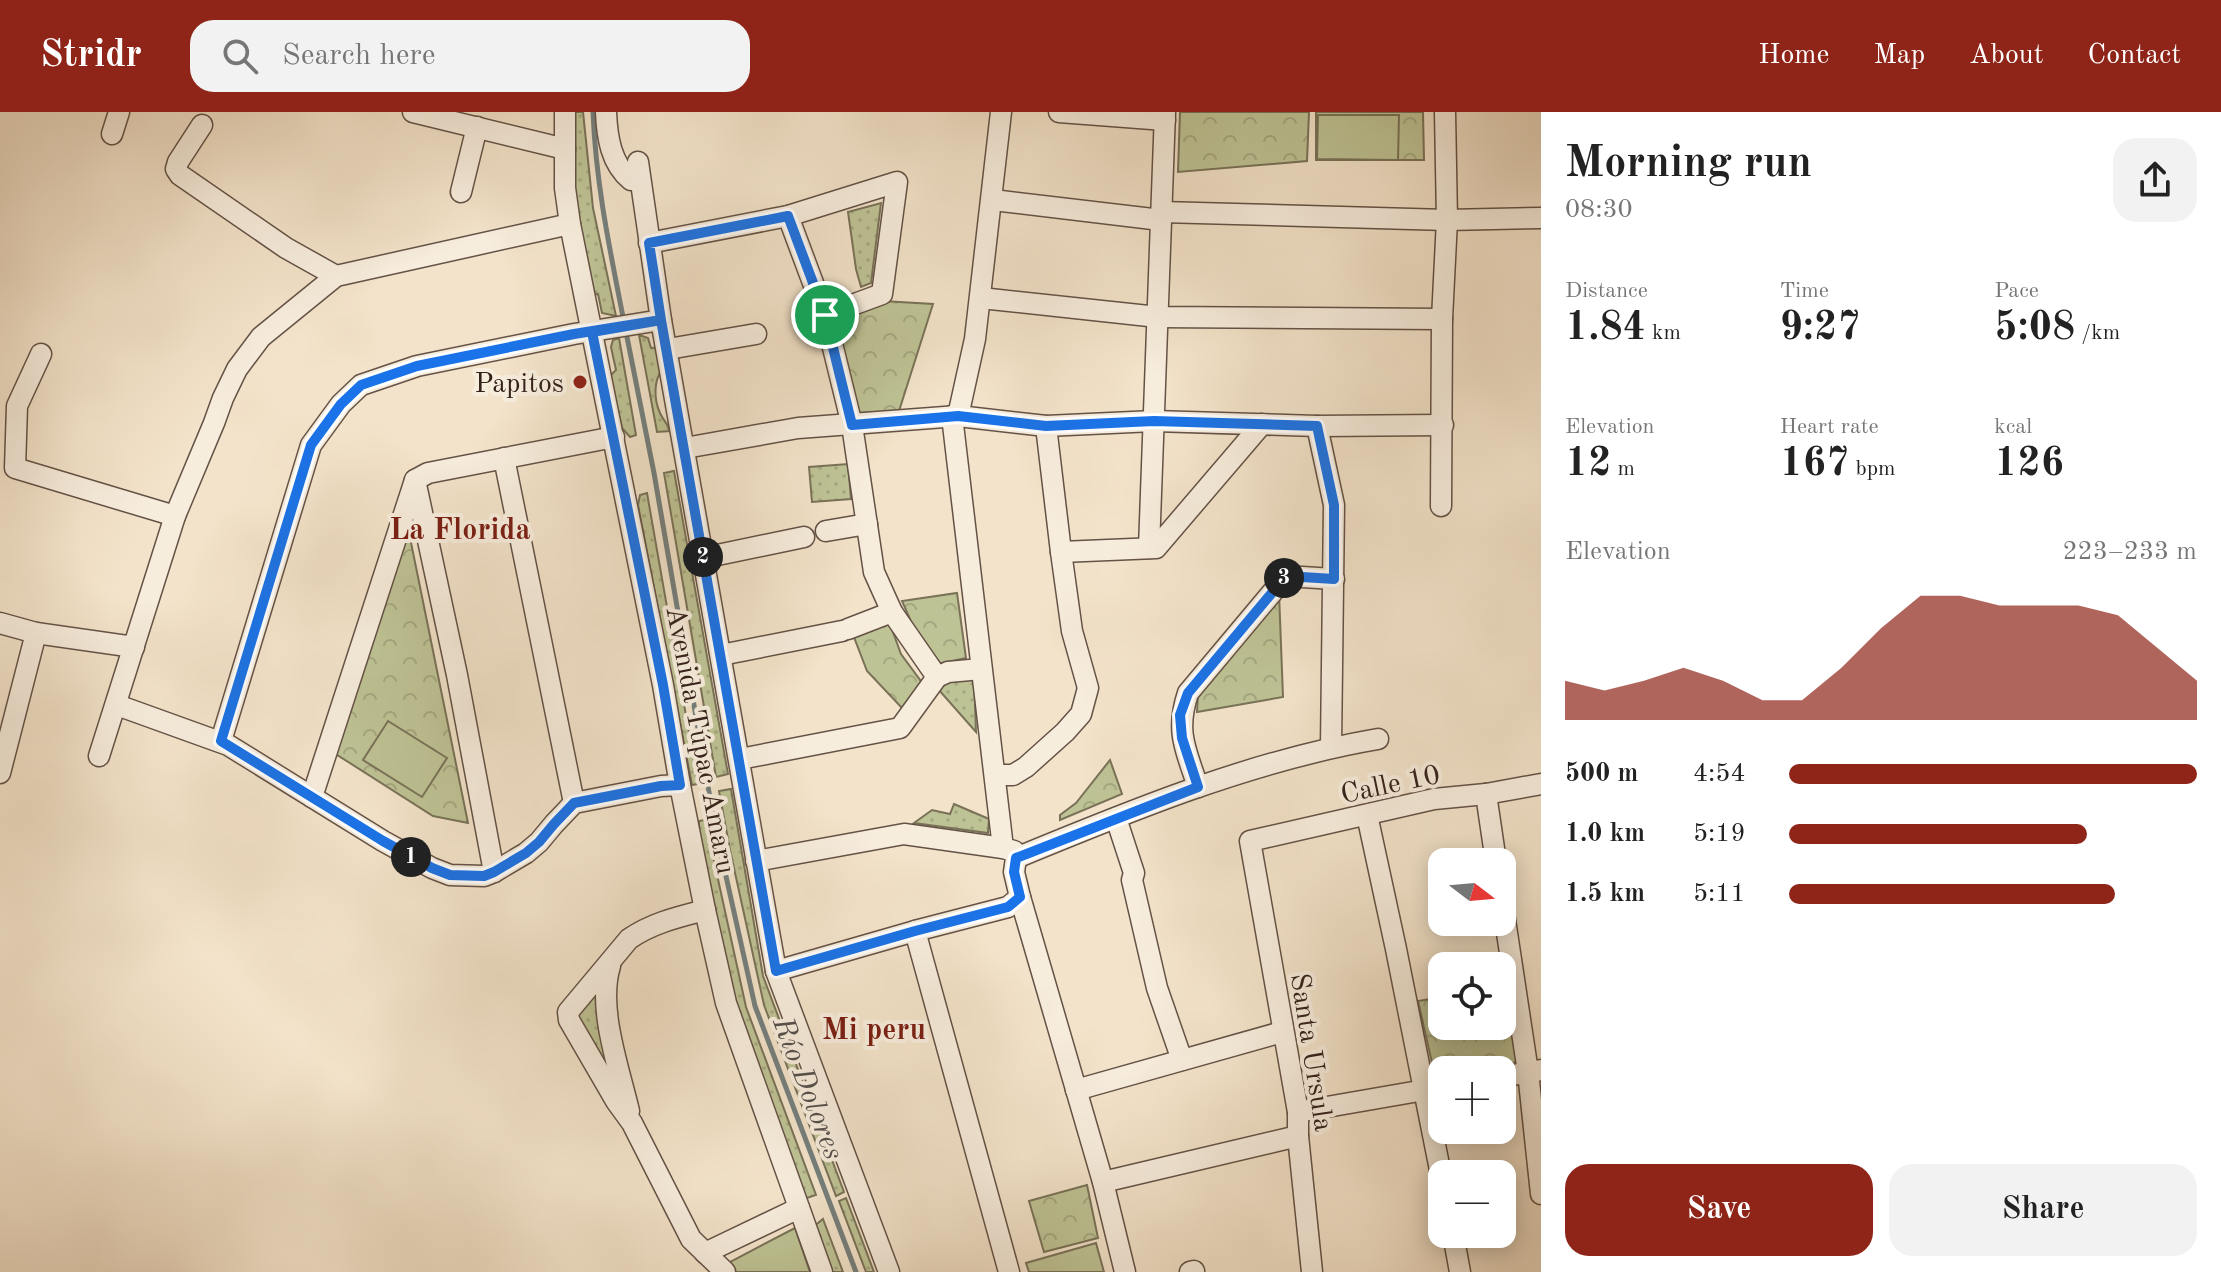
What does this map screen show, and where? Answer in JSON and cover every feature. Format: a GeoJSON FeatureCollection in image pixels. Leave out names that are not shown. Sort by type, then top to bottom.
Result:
{"type":"FeatureCollection","features":[{"type":"Feature","properties":{"kind":"street"},"geometry":{"type":"LineString","coordinates":[[112,134],[119,112]]}},
{"type":"Feature","properties":{"kind":"street"},"geometry":{"type":"LineString","coordinates":[[413,112],[565,149]]}},
{"type":"Feature","properties":{"kind":"street","name":"Avenida Túpac Amaru"},"geometry":{"type":"LineString","coordinates":[[565,112],[565,188],[570,224],[598,331],[614,437],[705,910],[726,1003],[822,1272]]}},
{"type":"Feature","properties":{"kind":"street","name":"Avenida Túpac Amaru"},"geometry":{"type":"LineString","coordinates":[[606,112],[609,144],[622,172],[631,180],[639,171],[656,321],[668,349],[776,971],[889,1272]]}},
{"type":"Feature","properties":{"kind":"street"},"geometry":{"type":"LineString","coordinates":[[1001,112],[975,339],[955,416],[981,669],[1014,872],[1103,1182],[1125,1272]]}},
{"type":"Feature","properties":{"kind":"street"},"geometry":{"type":"LineString","coordinates":[[1059,112],[1165,116],[1149,548]]}},
{"type":"Feature","properties":{"kind":"street"},"geometry":{"type":"LineString","coordinates":[[1441,506],[1442,319],[1447,220],[1445,112]]}},
{"type":"Feature","properties":{"kind":"street"},"geometry":{"type":"LineString","coordinates":[[202,125],[178,162],[176,169],[180,175],[286,248],[336,276]]}},
{"type":"Feature","properties":{"kind":"street"},"geometry":{"type":"LineString","coordinates":[[461,192],[477,127]]}},
{"type":"Feature","properties":{"kind":"street"},"geometry":{"type":"LineString","coordinates":[[649,243],[788,216],[897,182],[882,294],[825,315]]}},
{"type":"Feature","properties":{"kind":"street"},"geometry":{"type":"LineString","coordinates":[[993,200],[1161,216],[1447,220],[1541,218]]}},
{"type":"Feature","properties":{"kind":"street"},"geometry":{"type":"LineString","coordinates":[[788,216],[825,315],[852,425],[874,572],[892,612],[937,677]]}},
{"type":"Feature","properties":{"kind":"street"},"geometry":{"type":"LineString","coordinates":[[99,756],[175,516],[223,398],[237,369],[261,337],[336,276],[570,224]]}},
{"type":"Feature","properties":{"kind":"street"},"geometry":{"type":"LineString","coordinates":[[981,298],[1158,317],[1442,319]]}},
{"type":"Feature","properties":{"kind":"street"},"geometry":{"type":"LineString","coordinates":[[221,741],[311,445],[341,404],[361,385],[417,366],[656,321]]}},
{"type":"Feature","properties":{"kind":"street"},"geometry":{"type":"LineString","coordinates":[[668,349],[756,334]]}},
{"type":"Feature","properties":{"kind":"street"},"geometry":{"type":"LineString","coordinates":[[41,354],[17,406],[15,468],[175,516]]}},
{"type":"Feature","properties":{"kind":"street"},"geometry":{"type":"LineString","coordinates":[[685,448],[798,428],[955,416],[1046,426],[1154,421],[1317,426],[1443,425]]}},
{"type":"Feature","properties":{"kind":"street"},"geometry":{"type":"LineString","coordinates":[[1061,552],[1156,548],[1262,424]]}},
{"type":"Feature","properties":{"kind":"street"},"geometry":{"type":"LineString","coordinates":[[996,775],[1013,775],[1026,767],[1065,732],[1081,714],[1088,688],[1072,631],[1046,426]]}},
{"type":"Feature","properties":{"kind":"street"},"geometry":{"type":"LineString","coordinates":[[1317,426],[1334,505],[1331,747]]}},
{"type":"Feature","properties":{"kind":"street"},"geometry":{"type":"LineString","coordinates":[[312,797],[415,480],[428,473],[614,437]]}},
{"type":"Feature","properties":{"kind":"street"},"geometry":{"type":"LineString","coordinates":[[504,458],[574,803]]}},
{"type":"Feature","properties":{"kind":"street"},"geometry":{"type":"LineString","coordinates":[[415,480],[457,675],[494,872]]}},
{"type":"Feature","properties":{"kind":"street"},"geometry":{"type":"LineString","coordinates":[[826,531],[867,524]]}},
{"type":"Feature","properties":{"kind":"street"},"geometry":{"type":"LineString","coordinates":[[703,558],[804,537]]}},
{"type":"Feature","properties":{"kind":"street"},"geometry":{"type":"LineString","coordinates":[[1198,787],[1182,738],[1180,715],[1188,693],[1286,576],[1334,579]]}},
{"type":"Feature","properties":{"kind":"street"},"geometry":{"type":"LineString","coordinates":[[721,655],[845,630],[892,612]]}},
{"type":"Feature","properties":{"kind":"street"},"geometry":{"type":"LineString","coordinates":[[0,623],[36,633],[134,647]]}},
{"type":"Feature","properties":{"kind":"street"},"geometry":{"type":"LineString","coordinates":[[0,773],[36,633]]}},
{"type":"Feature","properties":{"kind":"street"},"geometry":{"type":"LineString","coordinates":[[740,759],[900,728],[937,677],[948,672],[981,669]]}},
{"type":"Feature","properties":{"kind":"street"},"geometry":{"type":"LineString","coordinates":[[117,705],[221,741],[362,829],[450,875],[484,876],[494,872],[539,842],[574,803],[680,785]]}},
{"type":"Feature","properties":{"kind":"street"},"geometry":{"type":"LineString","coordinates":[[756,861],[904,834],[1010,853],[1198,787],[1331,747],[1378,739]]}},
{"type":"Feature","properties":{"kind":"street","name":"Calle 10"},"geometry":{"type":"LineString","coordinates":[[1250,841],[1434,799],[1541,784]]}},
{"type":"Feature","properties":{"kind":"street"},"geometry":{"type":"LineString","coordinates":[[1486,794],[1494,848]]}},
{"type":"Feature","properties":{"kind":"street"},"geometry":{"type":"LineString","coordinates":[[1367,815],[1396,949],[1428,1070]]}},
{"type":"Feature","properties":{"kind":"street"},"geometry":{"type":"LineString","coordinates":[[1116,818],[1134,873],[1132,880],[1157,988],[1182,1060]]}},
{"type":"Feature","properties":{"kind":"street","name":"Santa Ursula"},"geometry":{"type":"LineString","coordinates":[[1250,841],[1298,1112],[1312,1272]]}},
{"type":"Feature","properties":{"kind":"street"},"geometry":{"type":"LineString","coordinates":[[776,971],[1008,907],[1020,897]]}},
{"type":"Feature","properties":{"kind":"street"},"geometry":{"type":"LineString","coordinates":[[705,910],[661,922],[629,939],[568,1012],[569,1020],[632,1123],[691,1239],[725,1272]]}},
{"type":"Feature","properties":{"kind":"street"},"geometry":{"type":"LineString","coordinates":[[915,931],[1009,1272]]}},
{"type":"Feature","properties":{"kind":"street"},"geometry":{"type":"LineString","coordinates":[[1509,936],[1534,1071],[1541,1194]]}},
{"type":"Feature","properties":{"kind":"street"},"geometry":{"type":"LineString","coordinates":[[611,962],[605,983],[605,1010],[632,1123]]}},
{"type":"Feature","properties":{"kind":"street"},"geometry":{"type":"LineString","coordinates":[[1076,1090],[1282,1032]]}},
{"type":"Feature","properties":{"kind":"street"},"geometry":{"type":"LineString","coordinates":[[1298,1112],[1428,1090]]}},
{"type":"Feature","properties":{"kind":"street"},"geometry":{"type":"LineString","coordinates":[[1103,1182],[1298,1136]]}},
{"type":"Feature","properties":{"kind":"street"},"geometry":{"type":"LineString","coordinates":[[705,1253],[799,1208]]}},
{"type":"Feature","properties":{"kind":"street"},"geometry":{"type":"LineString","coordinates":[[1456,1248],[1460,1272]]}},
{"type":"Feature","properties":{"kind":"green space"},"geometry":{"type":"Polygon","coordinates":[[[572,112],[583,112],[593,208],[616,316],[602,313],[598,294],[593,295],[576,207],[572,112]]]}},
{"type":"Feature","properties":{"kind":"green space"},"geometry":{"type":"Polygon","coordinates":[[[1180,112],[1309,112],[1307,161],[1178,172],[1180,112]]]}},
{"type":"Feature","properties":{"kind":"green space"},"geometry":{"type":"Polygon","coordinates":[[[1316,112],[1423,112],[1424,160],[1316,160],[1316,112]]]}},
{"type":"Feature","properties":{"kind":"green space"},"geometry":{"type":"Polygon","coordinates":[[[1318,115],[1399,115],[1398,160],[1317,159],[1318,115]]]}},
{"type":"Feature","properties":{"kind":"green space"},"geometry":{"type":"Polygon","coordinates":[[[881,203],[871,283],[861,287],[848,212],[881,203]]]}},
{"type":"Feature","properties":{"kind":"green space"},"geometry":{"type":"Polygon","coordinates":[[[882,301],[933,304],[899,411],[857,413],[835,321],[882,301]]]}},
{"type":"Feature","properties":{"kind":"green space"},"geometry":{"type":"Polygon","coordinates":[[[639,335],[648,338],[651,348],[660,347],[663,369],[657,379],[656,396],[660,413],[670,431],[657,432],[639,335]]]}},
{"type":"Feature","properties":{"kind":"green space"},"geometry":{"type":"Polygon","coordinates":[[[619,338],[636,435],[630,437],[622,428],[610,376],[616,370],[611,347],[613,340],[619,338]]]}},
{"type":"Feature","properties":{"kind":"green space"},"geometry":{"type":"Polygon","coordinates":[[[848,464],[851,499],[812,502],[809,467],[848,464]]]}},
{"type":"Feature","properties":{"kind":"green space"},"geometry":{"type":"Polygon","coordinates":[[[674,471],[728,774],[716,777],[664,473],[674,471]]]}},
{"type":"Feature","properties":{"kind":"green space"},"geometry":{"type":"Polygon","coordinates":[[[647,493],[698,784],[692,785],[638,505],[640,495],[647,493]]]}},
{"type":"Feature","properties":{"kind":"green space"},"geometry":{"type":"Polygon","coordinates":[[[406,518],[468,823],[433,816],[331,751],[406,518]]]}},
{"type":"Feature","properties":{"kind":"green space"},"geometry":{"type":"Polygon","coordinates":[[[957,593],[966,658],[938,664],[920,642],[902,601],[957,593]]]}},
{"type":"Feature","properties":{"kind":"green space"},"geometry":{"type":"Polygon","coordinates":[[[1279,593],[1283,697],[1197,712],[1198,695],[1279,593]]]}},
{"type":"Feature","properties":{"kind":"green space"},"geometry":{"type":"Polygon","coordinates":[[[890,624],[901,654],[923,684],[902,708],[867,671],[852,632],[890,624]]]}},
{"type":"Feature","properties":{"kind":"green space"},"geometry":{"type":"Polygon","coordinates":[[[974,676],[976,732],[938,689],[949,677],[974,676]]]}},
{"type":"Feature","properties":{"kind":"green space"},"geometry":{"type":"Polygon","coordinates":[[[388,721],[447,758],[422,797],[363,760],[388,721]]]}},
{"type":"Feature","properties":{"kind":"green space"},"geometry":{"type":"Polygon","coordinates":[[[1110,760],[1122,794],[1060,820],[1060,815],[1076,803],[1110,760]]]}},
{"type":"Feature","properties":{"kind":"green space"},"geometry":{"type":"Polygon","coordinates":[[[731,789],[763,976],[844,1192],[836,1196],[764,1005],[719,791],[731,789]]]}},
{"type":"Feature","properties":{"kind":"green space"},"geometry":{"type":"Polygon","coordinates":[[[954,804],[989,819],[988,833],[914,823],[932,810],[950,814],[954,804]]]}},
{"type":"Feature","properties":{"kind":"green space"},"geometry":{"type":"Polygon","coordinates":[[[705,820],[746,1007],[816,1195],[804,1199],[736,1009],[699,840],[699,821],[705,820]]]}},
{"type":"Feature","properties":{"kind":"green space"},"geometry":{"type":"Polygon","coordinates":[[[595,992],[621,1096],[575,1012],[595,992]]]}},
{"type":"Feature","properties":{"kind":"green space"},"geometry":{"type":"Polygon","coordinates":[[[1428,999],[1428,1040],[1513,1040],[1516,1056],[1430,1056],[1418,1001],[1428,999]]]}},
{"type":"Feature","properties":{"kind":"green space"},"geometry":{"type":"Polygon","coordinates":[[[1087,1185],[1098,1238],[1044,1252],[1029,1201],[1087,1185]]]}},
{"type":"Feature","properties":{"kind":"green space"},"geometry":{"type":"Polygon","coordinates":[[[846,1198],[874,1272],[866,1272],[839,1201],[846,1198]]]}},
{"type":"Feature","properties":{"kind":"green space"},"geometry":{"type":"Polygon","coordinates":[[[823,1219],[843,1272],[831,1272],[813,1227],[823,1219]]]}},
{"type":"Feature","properties":{"kind":"green space"},"geometry":{"type":"Polygon","coordinates":[[[795,1228],[810,1272],[734,1272],[728,1263],[795,1228]]]}},
{"type":"Feature","properties":{"kind":"green space"},"geometry":{"type":"Polygon","coordinates":[[[1096,1243],[1104,1272],[1029,1272],[1026,1263],[1096,1243]]]}},
{"type":"Feature","properties":{"kind":"waterway","name":"Río Dolores"},"geometry":{"type":"LineString","coordinates":[[593,112],[600,192],[624,322]]}},
{"type":"Feature","properties":{"kind":"waterway","name":"Río Dolores"},"geometry":{"type":"LineString","coordinates":[[626,332],[654,473],[715,827],[755,1006],[856,1272]]}},
{"type":"Feature","properties":{"kind":"place","name":"Papitos"},"geometry":{"type":"Point","coordinates":[580,382]}},
{"type":"Feature","properties":{"kind":"district","name":"La Florida"},"geometry":{"type":"Point","coordinates":[460,529]}},
{"type":"Feature","properties":{"kind":"district","name":"Mi peru"},"geometry":{"type":"Point","coordinates":[874,1029]}},
{"type":"Feature","properties":{"kind":"route"},"geometry":{"type":"LineString","coordinates":[[825,315],[788,216],[649,243],[661,320],[603,330],[592,332],[680,785],[574,803],[539,842],[494,872],[484,876],[450,875],[383,841],[221,741],[311,445],[341,404],[361,385],[417,366],[574,334],[661,320],[776,971],[1008,907],[1020,897],[1014,872],[1016,858],[1198,787],[1182,738],[1180,715],[1188,693],[1286,576],[1334,579],[1334,505],[1317,426],[1154,421],[1046,426],[958,416],[852,425],[825,315]]}}]}
